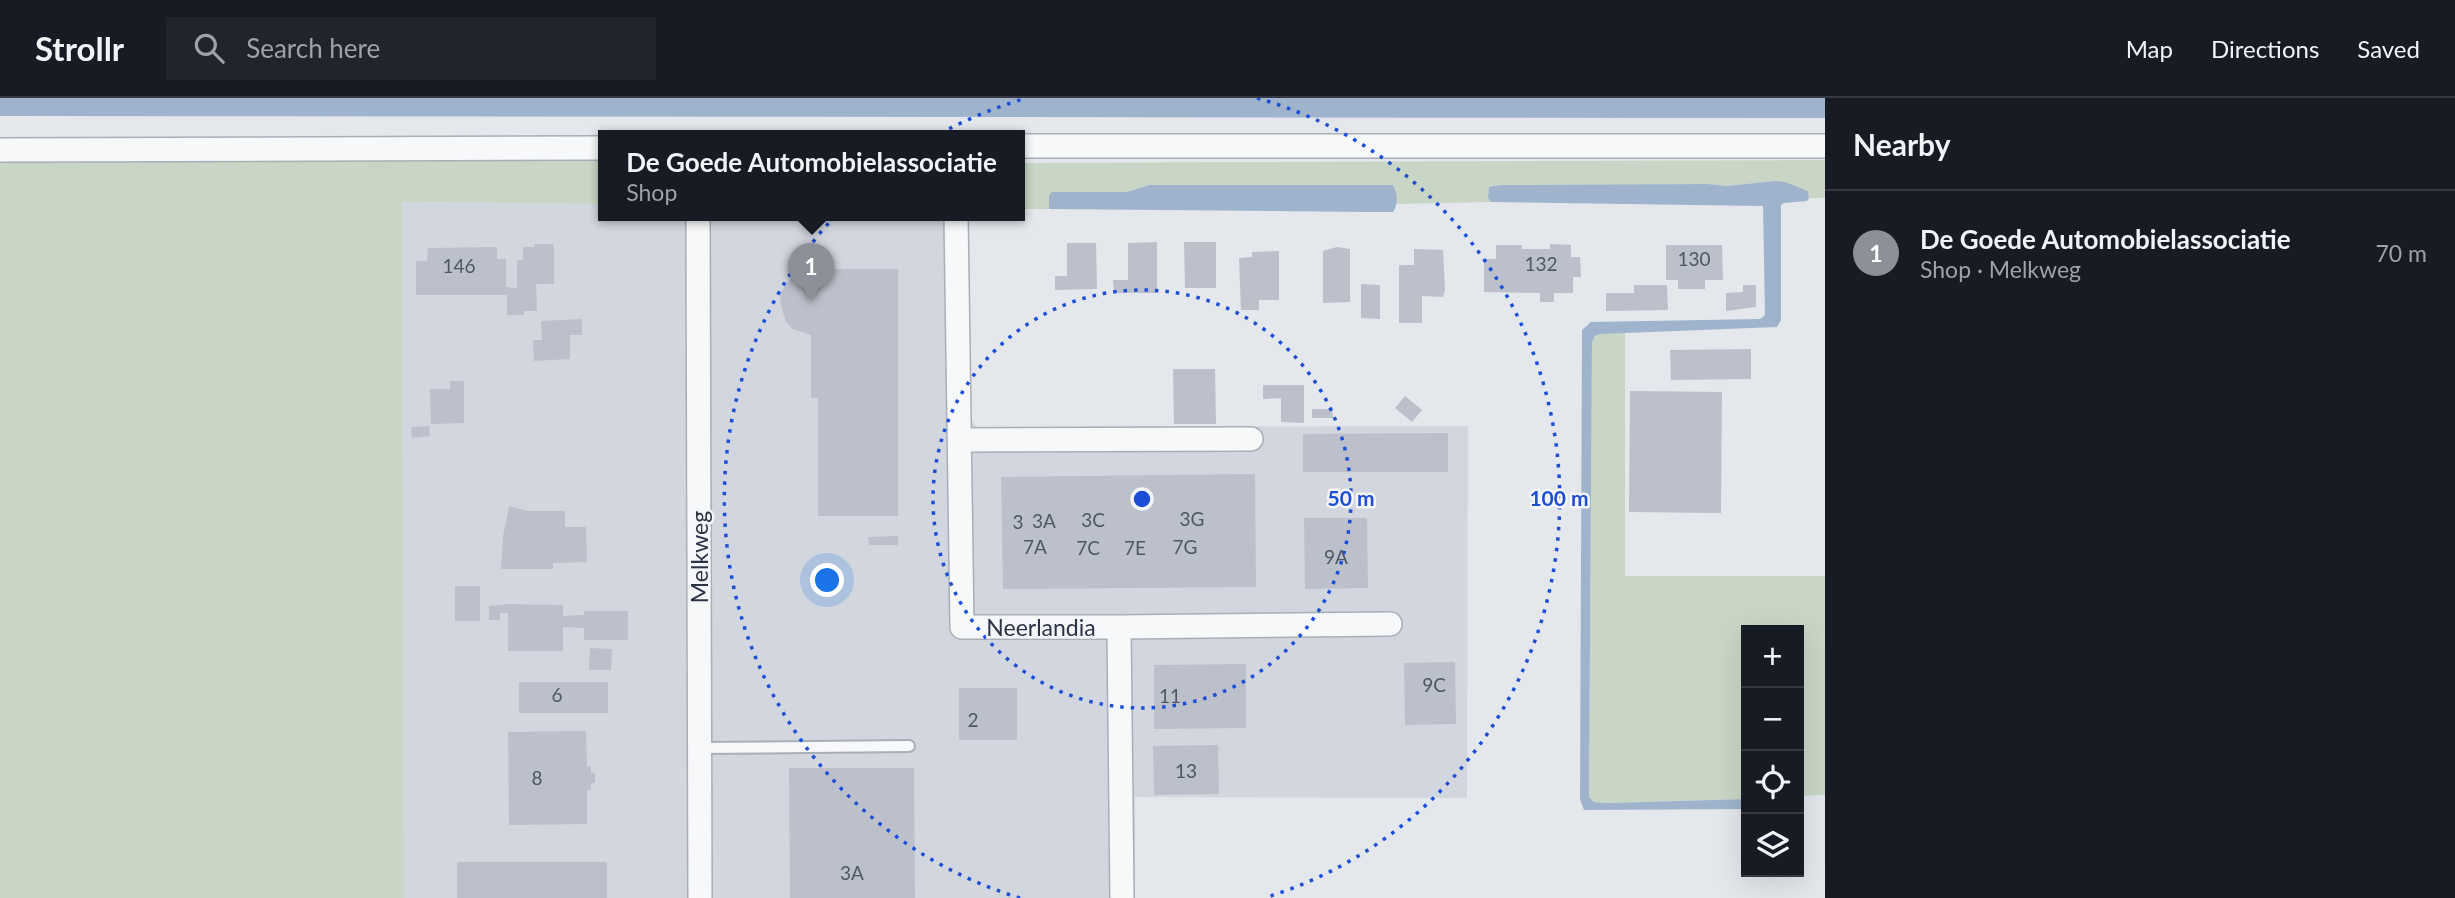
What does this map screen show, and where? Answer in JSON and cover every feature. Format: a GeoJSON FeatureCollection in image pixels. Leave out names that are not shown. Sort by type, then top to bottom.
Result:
{"type":"FeatureCollection","features":[{"type":"Feature","properties":{"kind":"street"},"geometry":{"type":"LineString","coordinates":[[1025,146],[1825,146]]}},
{"type":"Feature","properties":{"kind":"street"},"geometry":{"type":"LineString","coordinates":[[0,150],[598,148]]}},
{"type":"Feature","properties":{"kind":"street","name":"Melkweg"},"geometry":{"type":"LineString","coordinates":[[698,221],[700,898]]}},
{"type":"Feature","properties":{"kind":"street","name":"Neerlandia"},"geometry":{"type":"LineString","coordinates":[[956,221],[962,626],[1119,627],[1122,898]]}},
{"type":"Feature","properties":{"kind":"street"},"geometry":{"type":"LineString","coordinates":[[960,440],[1251,439]]}},
{"type":"Feature","properties":{"kind":"street"},"geometry":{"type":"LineString","coordinates":[[1119,627],[1390,624]]}},
{"type":"Feature","properties":{"kind":"lane"},"geometry":{"type":"LineString","coordinates":[[699,748],[909,746]]}},
{"type":"Feature","properties":{"kind":"shaded area"},"geometry":{"type":"Polygon","coordinates":[[[402,202],[598,204],[598,221],[969,221],[970,419],[977,427],[1468,426],[1467,798],[1135,797],[1135,898],[404,898],[402,202]]]}},
{"type":"Feature","properties":{"kind":"green space"},"geometry":{"type":"Polygon","coordinates":[[[598,159],[598,204],[402,202],[404,898],[0,898],[0,160],[598,159]]]}},
{"type":"Feature","properties":{"kind":"green space"},"geometry":{"type":"Polygon","coordinates":[[[1825,160],[1825,198],[1809,198],[1808,191],[1774,181],[1727,186],[1627,185],[1488,198],[1491,202],[1396,204],[1396,190],[1393,185],[1149,185],[1127,192],[1049,195],[1049,209],[1025,209],[1025,163],[1825,160]]]}},
{"type":"Feature","properties":{"kind":"green space"},"geometry":{"type":"Polygon","coordinates":[[[1625,332],[1625,576],[1825,576],[1825,795],[1804,796],[1804,625],[1741,625],[1741,799],[1609,803],[1594,802],[1589,797],[1592,342],[1595,336],[1625,332]]]}},
{"type":"Feature","properties":{"kind":"water"},"geometry":{"type":"Polygon","coordinates":[[[0,98],[1825,98],[1825,118],[0,116],[0,98]]]}},
{"type":"Feature","properties":{"kind":"water"},"geometry":{"type":"Polygon","coordinates":[[[1774,181],[1785,182],[1808,191],[1807,201],[1781,205],[1781,320],[1777,327],[1600,334],[1595,336],[1592,342],[1589,797],[1594,802],[1609,803],[1741,799],[1741,809],[1584,810],[1580,799],[1582,330],[1591,322],[1760,319],[1765,315],[1763,206],[1491,202],[1488,198],[1489,187],[1727,186],[1774,181]]]}},
{"type":"Feature","properties":{"kind":"water"},"geometry":{"type":"Polygon","coordinates":[[[1149,185],[1393,185],[1397,203],[1393,212],[1049,209],[1049,195],[1052,192],[1127,192],[1149,185]]]}},
{"type":"Feature","properties":{"kind":"building"},"geometry":{"type":"Polygon","coordinates":[[[1157,242],[1157,293],[1114,293],[1113,280],[1128,280],[1128,243],[1157,242]]]}},
{"type":"Feature","properties":{"kind":"building"},"geometry":{"type":"Polygon","coordinates":[[[1184,242],[1216,242],[1216,288],[1185,288],[1184,242]]]}},
{"type":"Feature","properties":{"kind":"building"},"geometry":{"type":"Polygon","coordinates":[[[1067,243],[1096,243],[1097,289],[1055,290],[1055,276],[1067,276],[1067,243]]]}},
{"type":"Feature","properties":{"kind":"building"},"geometry":{"type":"Polygon","coordinates":[[[534,244],[553,244],[554,247],[554,284],[536,284],[537,311],[524,311],[524,315],[507,315],[507,295],[416,295],[416,261],[427,261],[428,248],[497,247],[497,259],[506,259],[506,287],[517,288],[517,260],[523,260],[523,247],[535,247],[534,244]]]}},
{"type":"Feature","properties":{"kind":"building"},"geometry":{"type":"Polygon","coordinates":[[[1550,244],[1571,245],[1571,257],[1580,257],[1581,277],[1573,277],[1573,293],[1554,293],[1554,302],[1540,302],[1540,293],[1484,292],[1484,259],[1496,259],[1496,245],[1550,249],[1550,244]]]}},
{"type":"Feature","properties":{"kind":"building"},"geometry":{"type":"Polygon","coordinates":[[[1666,245],[1722,245],[1723,280],[1705,280],[1705,289],[1678,289],[1678,280],[1666,280],[1666,245]]]}},
{"type":"Feature","properties":{"kind":"building"},"geometry":{"type":"Polygon","coordinates":[[[1337,247],[1350,249],[1350,302],[1323,303],[1323,251],[1337,247]]]}},
{"type":"Feature","properties":{"kind":"building"},"geometry":{"type":"Polygon","coordinates":[[[1414,249],[1443,250],[1445,290],[1443,297],[1422,296],[1422,323],[1399,323],[1399,265],[1414,265],[1414,249]]]}},
{"type":"Feature","properties":{"kind":"building"},"geometry":{"type":"Polygon","coordinates":[[[1279,251],[1279,300],[1259,300],[1259,310],[1241,310],[1239,258],[1252,257],[1252,252],[1279,251]]]}},
{"type":"Feature","properties":{"kind":"building"},"geometry":{"type":"Polygon","coordinates":[[[813,269],[898,269],[898,516],[818,516],[818,398],[811,398],[811,335],[793,329],[786,322],[780,302],[781,292],[793,275],[813,269]]]}},
{"type":"Feature","properties":{"kind":"building"},"geometry":{"type":"Polygon","coordinates":[[[1361,284],[1380,285],[1380,319],[1361,318],[1361,284]]]}},
{"type":"Feature","properties":{"kind":"building"},"geometry":{"type":"Polygon","coordinates":[[[1634,285],[1667,285],[1668,310],[1606,311],[1606,293],[1634,293],[1634,285]]]}},
{"type":"Feature","properties":{"kind":"building"},"geometry":{"type":"Polygon","coordinates":[[[1743,285],[1756,285],[1756,307],[1726,311],[1726,293],[1743,292],[1743,285]]]}},
{"type":"Feature","properties":{"kind":"building"},"geometry":{"type":"Polygon","coordinates":[[[582,319],[582,335],[570,335],[570,359],[534,361],[533,340],[542,340],[541,321],[582,319]]]}},
{"type":"Feature","properties":{"kind":"building"},"geometry":{"type":"Polygon","coordinates":[[[1751,349],[1751,379],[1671,380],[1670,350],[1751,349]]]}},
{"type":"Feature","properties":{"kind":"building"},"geometry":{"type":"Polygon","coordinates":[[[1173,369],[1215,369],[1216,424],[1174,424],[1173,369]]]}},
{"type":"Feature","properties":{"kind":"building"},"geometry":{"type":"Polygon","coordinates":[[[450,381],[464,381],[464,423],[431,424],[430,389],[450,389],[450,381]]]}},
{"type":"Feature","properties":{"kind":"building"},"geometry":{"type":"Polygon","coordinates":[[[1263,385],[1304,385],[1304,423],[1281,422],[1281,398],[1263,399],[1263,385]]]}},
{"type":"Feature","properties":{"kind":"building"},"geometry":{"type":"Polygon","coordinates":[[[1630,391],[1722,392],[1721,513],[1629,512],[1630,391]]]}},
{"type":"Feature","properties":{"kind":"building"},"geometry":{"type":"Polygon","coordinates":[[[1405,396],[1422,410],[1412,422],[1395,408],[1405,396]]]}},
{"type":"Feature","properties":{"kind":"building"},"geometry":{"type":"Polygon","coordinates":[[[1312,409],[1332,409],[1333,418],[1312,418],[1312,409]]]}},
{"type":"Feature","properties":{"kind":"building"},"geometry":{"type":"Polygon","coordinates":[[[429,426],[430,436],[412,438],[411,427],[429,426]]]}},
{"type":"Feature","properties":{"kind":"building"},"geometry":{"type":"Polygon","coordinates":[[[1448,433],[1448,472],[1303,472],[1303,434],[1448,433]]]}},
{"type":"Feature","properties":{"kind":"building"},"geometry":{"type":"Polygon","coordinates":[[[1255,474],[1256,587],[1003,589],[1001,477],[1255,474]]]}},
{"type":"Feature","properties":{"kind":"building"},"geometry":{"type":"Polygon","coordinates":[[[509,506],[527,511],[565,511],[565,527],[586,527],[587,562],[553,563],[553,569],[501,569],[509,506]]]}},
{"type":"Feature","properties":{"kind":"building"},"geometry":{"type":"Polygon","coordinates":[[[1304,518],[1367,518],[1368,588],[1305,589],[1304,518]]]}},
{"type":"Feature","properties":{"kind":"building"},"geometry":{"type":"Polygon","coordinates":[[[898,536],[898,545],[869,545],[868,537],[898,536]]]}},
{"type":"Feature","properties":{"kind":"building"},"geometry":{"type":"Polygon","coordinates":[[[455,586],[480,586],[480,621],[455,621],[455,586]]]}},
{"type":"Feature","properties":{"kind":"building"},"geometry":{"type":"Polygon","coordinates":[[[563,605],[563,616],[584,615],[584,611],[628,611],[628,640],[584,640],[584,628],[563,627],[563,651],[508,651],[508,613],[500,613],[500,620],[489,620],[489,606],[563,605]]]}},
{"type":"Feature","properties":{"kind":"building"},"geometry":{"type":"Polygon","coordinates":[[[590,648],[612,649],[611,670],[589,670],[590,648]]]}},
{"type":"Feature","properties":{"kind":"building"},"geometry":{"type":"Polygon","coordinates":[[[1455,662],[1456,724],[1405,725],[1404,663],[1455,662]]]}},
{"type":"Feature","properties":{"kind":"building"},"geometry":{"type":"Polygon","coordinates":[[[1246,664],[1246,728],[1154,729],[1154,665],[1246,664]]]}},
{"type":"Feature","properties":{"kind":"building"},"geometry":{"type":"Polygon","coordinates":[[[519,682],[608,682],[608,713],[519,713],[519,682]]]}},
{"type":"Feature","properties":{"kind":"building"},"geometry":{"type":"Polygon","coordinates":[[[959,688],[1017,688],[1017,740],[959,740],[959,688]]]}},
{"type":"Feature","properties":{"kind":"building"},"geometry":{"type":"Polygon","coordinates":[[[586,731],[587,766],[591,766],[591,773],[595,773],[595,783],[591,783],[591,790],[587,790],[587,824],[509,825],[508,732],[586,731]]]}},
{"type":"Feature","properties":{"kind":"building"},"geometry":{"type":"Polygon","coordinates":[[[1218,745],[1219,794],[1154,795],[1153,746],[1218,745]]]}},
{"type":"Feature","properties":{"kind":"building"},"geometry":{"type":"Polygon","coordinates":[[[789,768],[914,768],[915,898],[790,898],[789,768]]]}},
{"type":"Feature","properties":{"kind":"building"},"geometry":{"type":"Polygon","coordinates":[[[457,862],[607,862],[607,898],[457,898],[457,862]]]}},
{"type":"Feature","properties":{"kind":"place","name":"De Goede Automobielassociatie"},"geometry":{"type":"Point","coordinates":[811,301]}}]}
